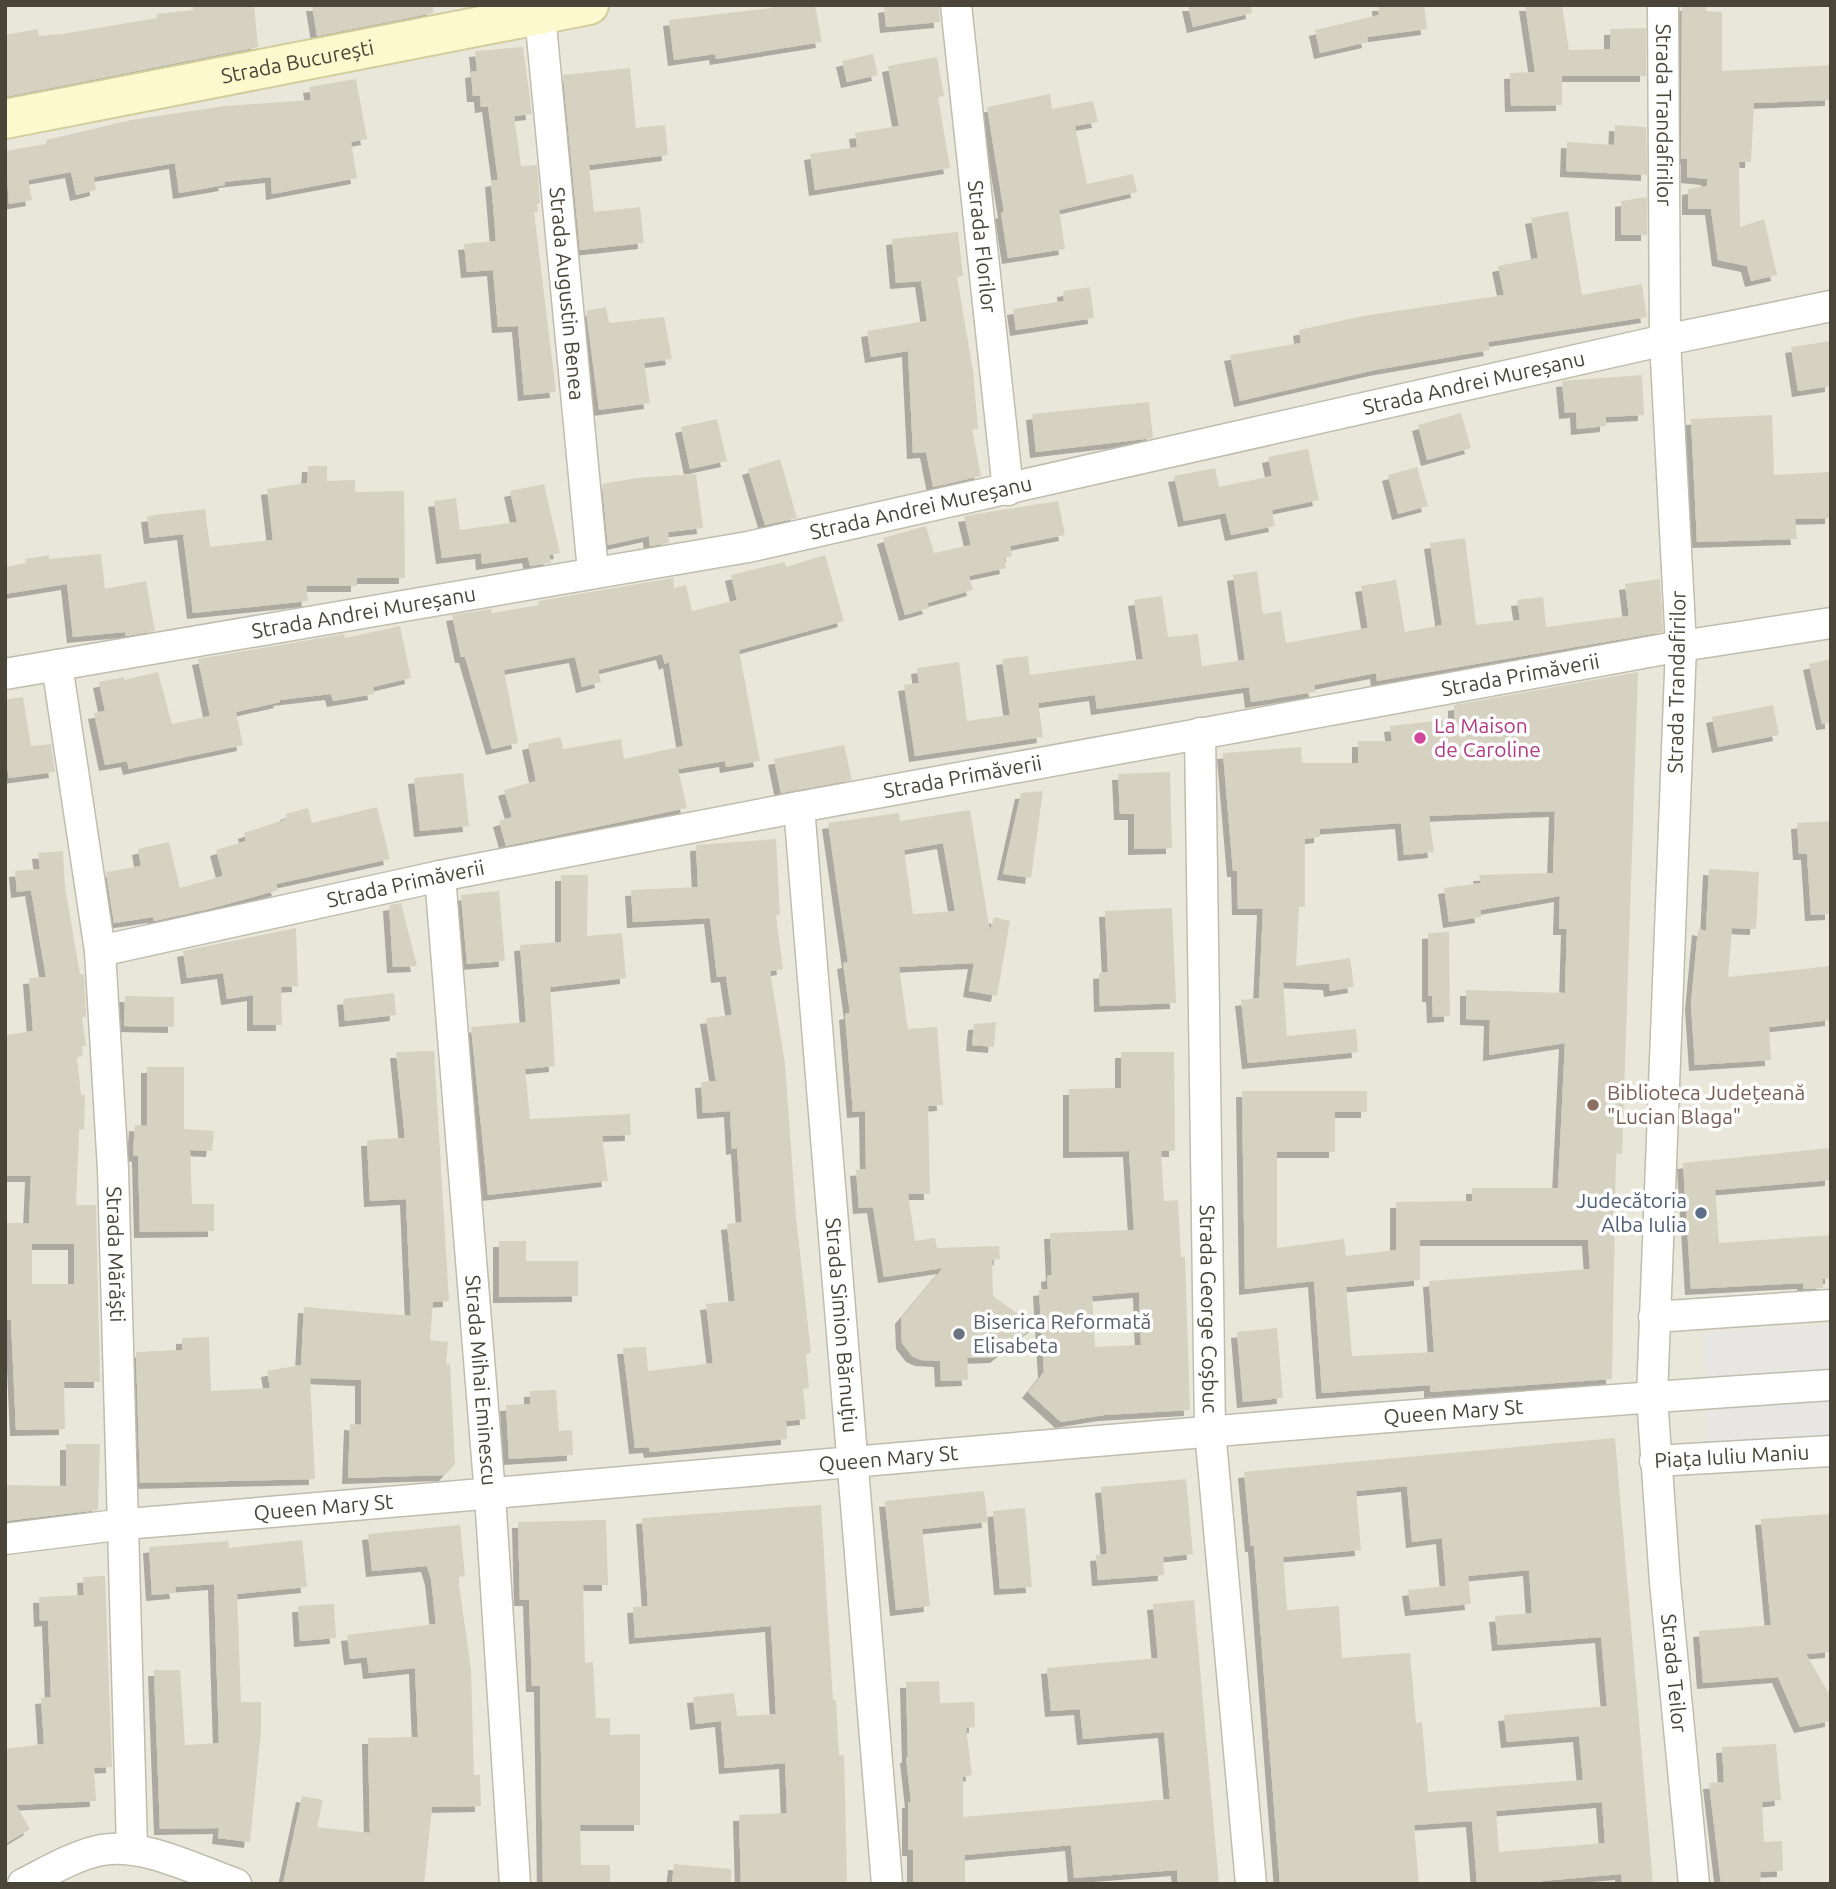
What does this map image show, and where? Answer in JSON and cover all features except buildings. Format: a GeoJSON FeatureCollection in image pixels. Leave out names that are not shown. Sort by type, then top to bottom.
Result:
{"type":"FeatureCollection","features":[{"type":"Feature","properties":{"kind":"main road","name":"Strada București"},"geometry":{"type":"LineString","coordinates":[[5,119],[589,5]]}},
{"type":"Feature","properties":{"kind":"street","name":"Strada Florilor"},"geometry":{"type":"LineString","coordinates":[[956,5],[1008,490]]}},
{"type":"Feature","properties":{"kind":"street","name":"Strada Trandafirilor"},"geometry":{"type":"LineString","coordinates":[[1654,1317],[1681,646],[1665,340],[1663,5]]}},
{"type":"Feature","properties":{"kind":"street","name":"Strada Augustin Benea"},"geometry":{"type":"LineString","coordinates":[[540,15],[593,571]]}},
{"type":"Feature","properties":{"kind":"street","name":"Strada Andrei Mureșanu"},"geometry":{"type":"LineString","coordinates":[[5,674],[593,571],[747,547],[1665,340],[1831,306]]}},
{"type":"Feature","properties":{"kind":"street","name":"Strada Primăverii"},"geometry":{"type":"LineString","coordinates":[[100,951],[440,876],[799,807],[1681,646],[1831,623]]}},
{"type":"Feature","properties":{"kind":"street","name":"Strada Mărăști"},"geometry":{"type":"LineString","coordinates":[[57,665],[100,951],[113,1169],[132,1848]]}},
{"type":"Feature","properties":{"kind":"street","name":"Strada George Coșbuc"},"geometry":{"type":"LineString","coordinates":[[1200,733],[1210,1430],[1251,1884]]}},
{"type":"Feature","properties":{"kind":"street","name":"Strada Simion Bărnuțiu"},"geometry":{"type":"LineString","coordinates":[[799,807],[887,1884]]}},
{"type":"Feature","properties":{"kind":"street","name":"Strada Mihai Eminescu"},"geometry":{"type":"LineString","coordinates":[[440,876],[490,1495],[515,1884]]}},
{"type":"Feature","properties":{"kind":"street"},"geometry":{"type":"LineString","coordinates":[[1654,1317],[1831,1305]]}},
{"type":"Feature","properties":{"kind":"street","name":"Piața Iuliu Maniu"},"geometry":{"type":"LineString","coordinates":[[1654,1317],[1652,1396],[1655,1461],[1831,1451]]}},
{"type":"Feature","properties":{"kind":"street"},"geometry":{"type":"LineString","coordinates":[[1652,1396],[1831,1385]]}},
{"type":"Feature","properties":{"kind":"street","name":"Queen Mary St"},"geometry":{"type":"LineString","coordinates":[[5,1539],[125,1524],[852,1464],[1210,1430],[1652,1396]]}},
{"type":"Feature","properties":{"kind":"street","name":"Strada Teilor"},"geometry":{"type":"LineString","coordinates":[[1655,1461],[1694,1884]]}},
{"type":"Feature","properties":{"kind":"street"},"geometry":{"type":"LineString","coordinates":[[23,1884],[96,1851],[132,1848],[236,1884]]}},
{"type":"Feature","properties":{"kind":"shaded area"},"geometry":{"type":"Polygon","coordinates":[[[5,5],[1831,5],[1831,1884],[5,1884],[5,5]]]}},
{"type":"Feature","properties":{"kind":"shaded area"},"geometry":{"type":"Polygon","coordinates":[[[1831,1324],[1831,1370],[1706,1377],[1703,1332],[1831,1324]]]}},
{"type":"Feature","properties":{"kind":"shaded area"},"geometry":{"type":"Polygon","coordinates":[[[1831,1395],[1831,1440],[1708,1448],[1705,1402],[1831,1395]]]}},
{"type":"Feature","properties":{"kind":"place","name":"La Maison de Caroline"},"geometry":{"type":"Point","coordinates":[1420,738]}},
{"type":"Feature","properties":{"kind":"place","name":"Biblioteca Județeană \"Lucian Blaga\""},"geometry":{"type":"Point","coordinates":[1593,1105]}},
{"type":"Feature","properties":{"kind":"place","name":"Judecătoria Alba Iulia"},"geometry":{"type":"Point","coordinates":[1701,1213]}},
{"type":"Feature","properties":{"kind":"place","name":"Biserica Reformată Elisabeta"},"geometry":{"type":"Point","coordinates":[959,1334]}}]}
